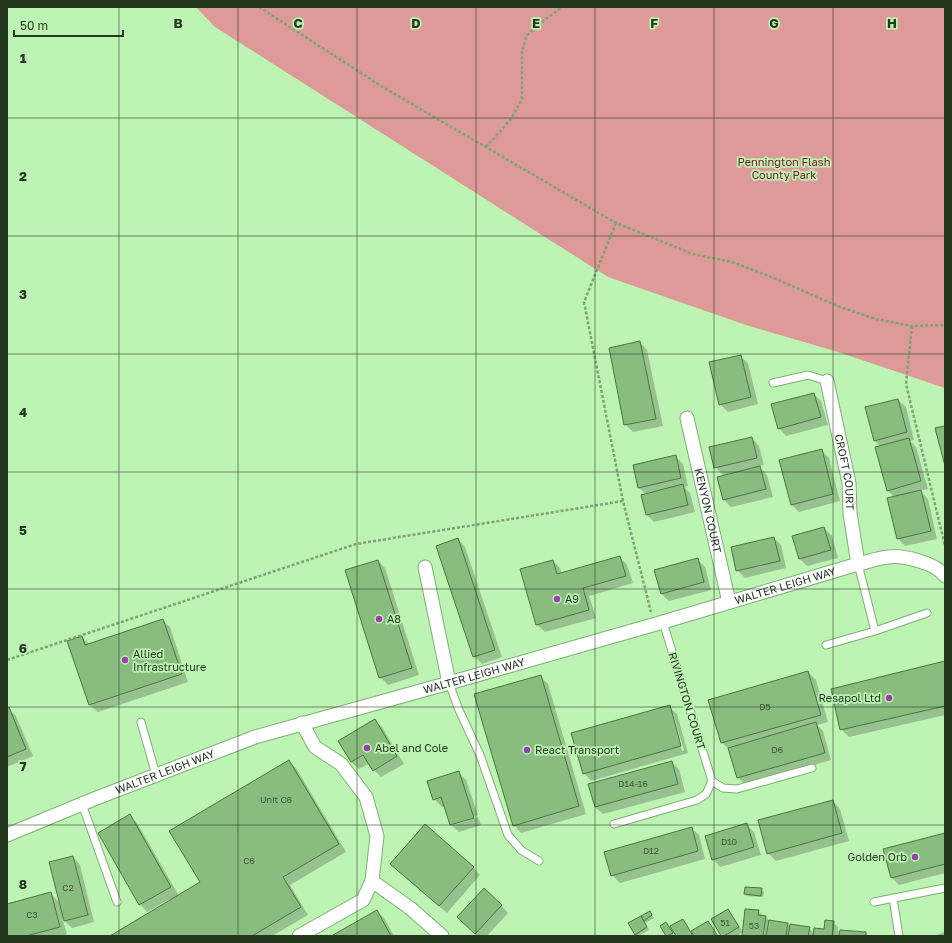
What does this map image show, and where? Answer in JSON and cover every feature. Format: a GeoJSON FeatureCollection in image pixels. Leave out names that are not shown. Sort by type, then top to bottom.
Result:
{"type":"FeatureCollection","features":[{"type":"Feature","properties":{"kind":"street","name":"CROFT COURT"},"geometry":{"type":"LineString","coordinates":[[827,381],[849,483],[850,513],[858,564]]}},
{"type":"Feature","properties":{"kind":"street","name":"KENYON COURT"},"geometry":{"type":"LineString","coordinates":[[687,418],[729,602]]}},
{"type":"Feature","properties":{"kind":"street","name":"WALTER LEIGH WAY"},"geometry":{"type":"LineString","coordinates":[[7,835],[82,804],[255,737],[659,623],[858,564],[888,556],[910,558],[927,564],[942,572],[945,576]]}},
{"type":"Feature","properties":{"kind":"street"},"geometry":{"type":"LineString","coordinates":[[425,567],[449,683]]}},
{"type":"Feature","properties":{"kind":"street"},"geometry":{"type":"LineString","coordinates":[[299,936],[363,900],[372,881],[377,836],[366,797],[341,764],[315,747],[302,723]]}},
{"type":"Feature","properties":{"kind":"street"},"geometry":{"type":"LineString","coordinates":[[372,881],[410,908],[442,936]]}},
{"type":"Feature","properties":{"kind":"lane"},"geometry":{"type":"LineString","coordinates":[[773,383],[808,375],[827,381]]}},
{"type":"Feature","properties":{"kind":"lane"},"geometry":{"type":"LineString","coordinates":[[858,564],[875,631]]}},
{"type":"Feature","properties":{"kind":"lane"},"geometry":{"type":"LineString","coordinates":[[826,645],[875,631],[927,613]]}},
{"type":"Feature","properties":{"kind":"lane","name":"RIVINGTON COURT"},"geometry":{"type":"LineString","coordinates":[[659,623],[712,781]]}},
{"type":"Feature","properties":{"kind":"lane"},"geometry":{"type":"LineString","coordinates":[[449,683],[459,710],[480,754],[508,835],[521,850],[539,861]]}},
{"type":"Feature","properties":{"kind":"lane"},"geometry":{"type":"LineString","coordinates":[[141,722],[156,775]]}},
{"type":"Feature","properties":{"kind":"lane"},"geometry":{"type":"LineString","coordinates":[[614,824],[697,800],[706,794],[712,781],[723,788],[737,789],[812,768]]}},
{"type":"Feature","properties":{"kind":"lane"},"geometry":{"type":"LineString","coordinates":[[82,804],[117,902]]}},
{"type":"Feature","properties":{"kind":"lane"},"geometry":{"type":"LineString","coordinates":[[874,902],[945,888]]}},
{"type":"Feature","properties":{"kind":"lane"},"geometry":{"type":"LineString","coordinates":[[893,898],[899,936]]}},
{"type":"Feature","properties":{"kind":"path"},"geometry":{"type":"LineString","coordinates":[[259,7],[381,86],[616,222],[693,254],[732,262],[769,276],[840,307],[876,319],[912,326],[945,324]]}},
{"type":"Feature","properties":{"kind":"path"},"geometry":{"type":"LineString","coordinates":[[486,147],[511,119],[522,99],[522,52],[526,36],[562,7]]}},
{"type":"Feature","properties":{"kind":"path"},"geometry":{"type":"LineString","coordinates":[[616,222],[584,302],[623,501],[659,623]]}},
{"type":"Feature","properties":{"kind":"path"},"geometry":{"type":"LineString","coordinates":[[912,326],[906,384],[945,546]]}},
{"type":"Feature","properties":{"kind":"path"},"geometry":{"type":"LineString","coordinates":[[7,660],[356,544],[623,501]]}},
{"type":"Feature","properties":{"kind":"green space","name":"Pennington Flash County Park"},"geometry":{"type":"Polygon","coordinates":[[[196,7],[945,7],[945,388],[838,352],[746,325],[608,277],[215,27],[196,7]]]}},
{"type":"Feature","properties":{"kind":"building"},"geometry":{"type":"Polygon","coordinates":[[[640,341],[656,419],[624,425],[609,348],[640,341]]]}},
{"type":"Feature","properties":{"kind":"building"},"geometry":{"type":"Polygon","coordinates":[[[741,355],[751,397],[719,405],[709,362],[741,355]]]}},
{"type":"Feature","properties":{"kind":"building"},"geometry":{"type":"Polygon","coordinates":[[[814,393],[821,417],[778,429],[771,404],[814,393]]]}},
{"type":"Feature","properties":{"kind":"building"},"geometry":{"type":"Polygon","coordinates":[[[898,399],[907,432],[874,441],[865,407],[898,399]]]}},
{"type":"Feature","properties":{"kind":"building"},"geometry":{"type":"Polygon","coordinates":[[[945,426],[945,466],[935,428],[945,426]]]}},
{"type":"Feature","properties":{"kind":"building"},"geometry":{"type":"Polygon","coordinates":[[[752,437],[757,458],[714,468],[709,447],[752,437]]]}},
{"type":"Feature","properties":{"kind":"building"},"geometry":{"type":"Polygon","coordinates":[[[909,438],[921,481],[887,491],[875,447],[909,438]]]}},
{"type":"Feature","properties":{"kind":"building"},"geometry":{"type":"Polygon","coordinates":[[[822,449],[833,494],[791,505],[779,460],[822,449]]]}},
{"type":"Feature","properties":{"kind":"building"},"geometry":{"type":"Polygon","coordinates":[[[676,455],[681,478],[638,488],[633,465],[676,455]]]}},
{"type":"Feature","properties":{"kind":"building"},"geometry":{"type":"Polygon","coordinates":[[[760,466],[766,489],[723,500],[717,477],[760,466]]]}},
{"type":"Feature","properties":{"kind":"building"},"geometry":{"type":"Polygon","coordinates":[[[683,484],[688,505],[646,515],[641,495],[683,484]]]}},
{"type":"Feature","properties":{"kind":"building"},"geometry":{"type":"Polygon","coordinates":[[[921,490],[931,531],[897,539],[887,498],[921,490]]]}},
{"type":"Feature","properties":{"kind":"building"},"geometry":{"type":"Polygon","coordinates":[[[824,527],[831,550],[799,559],[792,536],[824,527]]]}},
{"type":"Feature","properties":{"kind":"building"},"geometry":{"type":"Polygon","coordinates":[[[774,537],[780,561],[736,571],[731,547],[774,537]]]}},
{"type":"Feature","properties":{"kind":"building"},"geometry":{"type":"Polygon","coordinates":[[[458,538],[495,650],[473,657],[436,546],[458,538]]]}},
{"type":"Feature","properties":{"kind":"building","name":"A9"},"geometry":{"type":"Polygon","coordinates":[[[620,556],[626,576],[583,588],[589,610],[536,625],[520,569],[553,560],[557,574],[620,556]]]}},
{"type":"Feature","properties":{"kind":"building"},"geometry":{"type":"Polygon","coordinates":[[[698,558],[704,582],[661,594],[654,570],[698,558]]]}},
{"type":"Feature","properties":{"kind":"building","name":"A8"},"geometry":{"type":"Polygon","coordinates":[[[378,560],[412,668],[379,678],[345,570],[378,560]]]}},
{"type":"Feature","properties":{"kind":"building","name":"Allied Infrastructure"},"geometry":{"type":"Polygon","coordinates":[[[163,619],[182,674],[89,705],[67,641],[82,636],[85,645],[163,619]]]}},
{"type":"Feature","properties":{"kind":"building","name":"Resapol Ltd"},"geometry":{"type":"Polygon","coordinates":[[[945,661],[945,706],[840,730],[831,689],[945,661]]]}},
{"type":"Feature","properties":{"kind":"building"},"geometry":{"type":"Polygon","coordinates":[[[808,671],[821,715],[721,743],[708,700],[808,671]]]}},
{"type":"Feature","properties":{"kind":"building","name":"React Transport"},"geometry":{"type":"Polygon","coordinates":[[[541,675],[579,806],[513,826],[474,694],[541,675]]]}},
{"type":"Feature","properties":{"kind":"building"},"geometry":{"type":"Polygon","coordinates":[[[670,705],[681,746],[583,774],[571,733],[670,705]]]}},
{"type":"Feature","properties":{"kind":"building"},"geometry":{"type":"Polygon","coordinates":[[[9,707],[26,749],[7,757],[7,708],[9,707]]]}},
{"type":"Feature","properties":{"kind":"building","name":"Abel and Cole"},"geometry":{"type":"Polygon","coordinates":[[[375,719],[397,756],[373,771],[363,755],[351,762],[338,741],[375,719]]]}},
{"type":"Feature","properties":{"kind":"building"},"geometry":{"type":"Polygon","coordinates":[[[816,722],[825,753],[737,778],[728,748],[816,722]]]}},
{"type":"Feature","properties":{"kind":"building"},"geometry":{"type":"Polygon","coordinates":[[[289,760],[339,844],[283,877],[301,907],[252,936],[110,936],[200,882],[169,831],[289,760]]]}},
{"type":"Feature","properties":{"kind":"building"},"geometry":{"type":"Polygon","coordinates":[[[672,761],[678,784],[595,807],[588,784],[672,761]]]}},
{"type":"Feature","properties":{"kind":"building"},"geometry":{"type":"Polygon","coordinates":[[[459,771],[474,818],[450,825],[441,797],[433,800],[427,781],[459,771]]]}},
{"type":"Feature","properties":{"kind":"building"},"geometry":{"type":"Polygon","coordinates":[[[833,800],[842,833],[767,854],[758,820],[833,800]]]}},
{"type":"Feature","properties":{"kind":"building"},"geometry":{"type":"Polygon","coordinates":[[[130,814],[171,887],[139,905],[98,833],[130,814]]]}},
{"type":"Feature","properties":{"kind":"building"},"geometry":{"type":"Polygon","coordinates":[[[747,823],[754,847],[712,860],[705,836],[747,823]]]}},
{"type":"Feature","properties":{"kind":"building"},"geometry":{"type":"Polygon","coordinates":[[[425,824],[474,867],[439,906],[390,864],[425,824]]]}},
{"type":"Feature","properties":{"kind":"building"},"geometry":{"type":"Polygon","coordinates":[[[692,827],[698,851],[611,876],[604,852],[692,827]]]}},
{"type":"Feature","properties":{"kind":"building","name":"Golden Orb"},"geometry":{"type":"Polygon","coordinates":[[[945,833],[945,864],[891,878],[883,849],[945,833]]]}},
{"type":"Feature","properties":{"kind":"building"},"geometry":{"type":"Polygon","coordinates":[[[73,856],[88,915],[64,921],[49,862],[73,856]]]}},
{"type":"Feature","properties":{"kind":"building"},"geometry":{"type":"Polygon","coordinates":[[[745,887],[762,888],[761,896],[744,894],[745,887]]]}},
{"type":"Feature","properties":{"kind":"building"},"geometry":{"type":"Polygon","coordinates":[[[484,888],[502,905],[475,934],[457,917],[484,888]]]}},
{"type":"Feature","properties":{"kind":"building"},"geometry":{"type":"Polygon","coordinates":[[[51,892],[60,927],[26,936],[7,936],[7,904],[51,892]]]}},
{"type":"Feature","properties":{"kind":"building"},"geometry":{"type":"Polygon","coordinates":[[[728,909],[739,927],[724,936],[721,936],[711,919],[728,909]]]}},
{"type":"Feature","properties":{"kind":"building"},"geometry":{"type":"Polygon","coordinates":[[[745,909],[759,910],[758,915],[766,916],[763,936],[742,936],[745,909]]]}},
{"type":"Feature","properties":{"kind":"building"},"geometry":{"type":"Polygon","coordinates":[[[377,910],[391,936],[333,935],[377,910]]]}},
{"type":"Feature","properties":{"kind":"building"},"geometry":{"type":"Polygon","coordinates":[[[650,911],[652,915],[644,921],[641,916],[650,911]]]}},
{"type":"Feature","properties":{"kind":"building"},"geometry":{"type":"Polygon","coordinates":[[[641,916],[647,927],[635,935],[628,923],[641,916]]]}},
{"type":"Feature","properties":{"kind":"building"},"geometry":{"type":"Polygon","coordinates":[[[683,919],[693,936],[676,936],[670,926],[683,919]]]}},
{"type":"Feature","properties":{"kind":"building"},"geometry":{"type":"Polygon","coordinates":[[[769,920],[788,923],[786,936],[766,936],[769,920]]]}},
{"type":"Feature","properties":{"kind":"building"},"geometry":{"type":"Polygon","coordinates":[[[825,920],[834,921],[832,936],[813,936],[814,928],[824,929],[825,920]]]}},
{"type":"Feature","properties":{"kind":"building"},"geometry":{"type":"Polygon","coordinates":[[[708,921],[718,936],[694,936],[691,931],[708,921]]]}},
{"type":"Feature","properties":{"kind":"building"},"geometry":{"type":"Polygon","coordinates":[[[666,922],[673,933],[667,936],[660,926],[666,922]]]}},
{"type":"Feature","properties":{"kind":"building"},"geometry":{"type":"Polygon","coordinates":[[[790,924],[810,927],[808,936],[788,936],[790,924]]]}},
{"type":"Feature","properties":{"kind":"building"},"geometry":{"type":"Polygon","coordinates":[[[840,930],[866,932],[866,936],[839,936],[840,930]]]}},
{"type":"Feature","properties":{"kind":"place","name":"A9"},"geometry":{"type":"Point","coordinates":[557,599]}},
{"type":"Feature","properties":{"kind":"place","name":"A8"},"geometry":{"type":"Point","coordinates":[379,619]}},
{"type":"Feature","properties":{"kind":"place","name":"Allied Infrastructure"},"geometry":{"type":"Point","coordinates":[125,660]}},
{"type":"Feature","properties":{"kind":"place","name":"Resapol Ltd"},"geometry":{"type":"Point","coordinates":[889,698]}},
{"type":"Feature","properties":{"kind":"place","name":"Abel and Cole"},"geometry":{"type":"Point","coordinates":[367,748]}},
{"type":"Feature","properties":{"kind":"place","name":"React Transport"},"geometry":{"type":"Point","coordinates":[527,750]}},
{"type":"Feature","properties":{"kind":"place","name":"Golden Orb"},"geometry":{"type":"Point","coordinates":[915,857]}}]}
